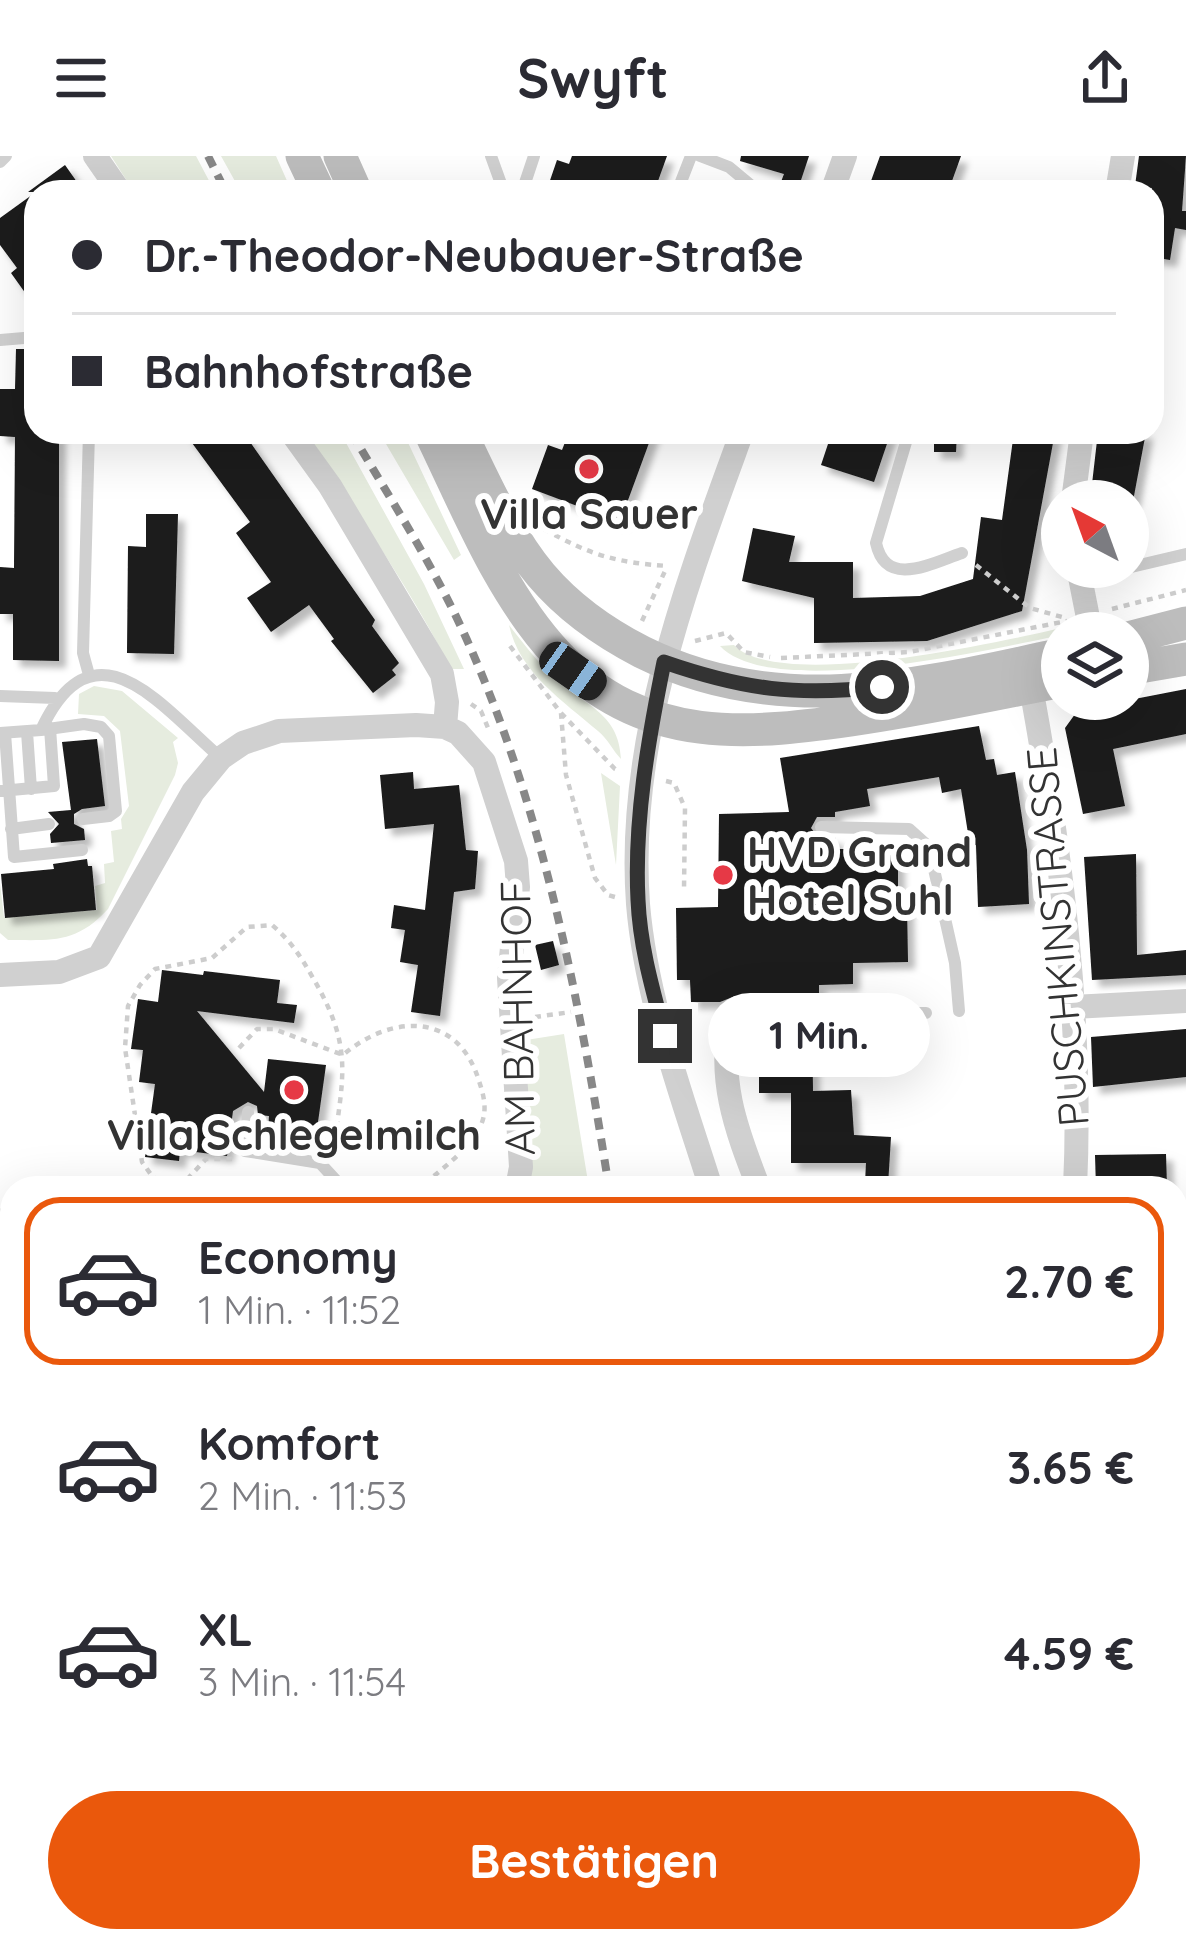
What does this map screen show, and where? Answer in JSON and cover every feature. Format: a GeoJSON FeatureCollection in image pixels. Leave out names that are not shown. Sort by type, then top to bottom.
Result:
{"type":"FeatureCollection","features":[{"type":"Feature","properties":{"kind":"main road"},"geometry":{"type":"LineString","coordinates":[[436,444],[505,578],[553,650],[604,692],[653,716],[704,730],[771,733],[1041,685]]}},
{"type":"Feature","properties":{"kind":"main road"},"geometry":{"type":"LineString","coordinates":[[466,444],[539,572],[591,623],[664,662],[762,690],[832,693],[1041,658]]}},
{"type":"Feature","properties":{"kind":"main road"},"geometry":{"type":"LineString","coordinates":[[1149,633],[1186,623]]}},
{"type":"Feature","properties":{"kind":"main road"},"geometry":{"type":"LineString","coordinates":[[1149,665],[1186,658]]}},
{"type":"Feature","properties":{"kind":"street"},"geometry":{"type":"LineString","coordinates":[[0,974],[59,972],[99,958],[193,792],[221,758],[243,743],[279,731],[445,727],[442,674],[330,486],[300,444]]}},
{"type":"Feature","properties":{"kind":"street"},"geometry":{"type":"LineString","coordinates":[[707,1176],[647,971],[638,902],[643,791],[679,569],[736,444]]}},
{"type":"Feature","properties":{"kind":"street"},"geometry":{"type":"LineString","coordinates":[[1076,480],[1080,444]]}},
{"type":"Feature","properties":{"kind":"street","name":"PUSCHKINSTRASSE"},"geometry":{"type":"LineString","coordinates":[[1048,720],[1073,1006],[1075,1176]]}},
{"type":"Feature","properties":{"kind":"street","name":"AM BAHNHOF"},"geometry":{"type":"LineString","coordinates":[[445,727],[470,742],[484,762],[516,861],[509,978],[519,1176]]}},
{"type":"Feature","properties":{"kind":"street"},"geometry":{"type":"LineString","coordinates":[[1073,1006],[1186,1000]]}},
{"type":"Feature","properties":{"kind":"street"},"geometry":{"type":"LineString","coordinates":[[733,1012],[723,1054],[725,1083],[754,1176]]}},
{"type":"Feature","properties":{"kind":"lane"},"geometry":{"type":"LineString","coordinates":[[695,156],[729,167],[745,180]]}},
{"type":"Feature","properties":{"kind":"lane"},"geometry":{"type":"LineString","coordinates":[[88,444],[83,653],[89,675]]}},
{"type":"Feature","properties":{"kind":"lane"},"geometry":{"type":"LineString","coordinates":[[904,444],[877,536],[879,556],[903,572],[962,554]]}},
{"type":"Feature","properties":{"kind":"lane"},"geometry":{"type":"LineString","coordinates":[[1149,561],[1186,554]]}},
{"type":"Feature","properties":{"kind":"lane"},"geometry":{"type":"LineString","coordinates":[[31,789],[39,730],[56,698],[89,675],[104,672],[130,680],[221,758]]}},
{"type":"Feature","properties":{"kind":"lane"},"geometry":{"type":"LineString","coordinates":[[0,696],[56,698]]}},
{"type":"Feature","properties":{"kind":"lane"},"geometry":{"type":"LineString","coordinates":[[82,850],[14,857],[2,733],[84,724],[101,727],[109,736],[116,811],[83,820]]}},
{"type":"Feature","properties":{"kind":"lane"},"geometry":{"type":"LineString","coordinates":[[4,791],[54,786],[39,730]]}},
{"type":"Feature","properties":{"kind":"lane"},"geometry":{"type":"LineString","coordinates":[[11,830],[49,824]]}},
{"type":"Feature","properties":{"kind":"lane"},"geometry":{"type":"LineString","coordinates":[[821,827],[909,830],[929,847],[955,963],[959,1011]]}},
{"type":"Feature","properties":{"kind":"lane"},"geometry":{"type":"LineString","coordinates":[[733,1012],[926,1013]]}},
{"type":"Feature","properties":{"kind":"lane"},"geometry":{"type":"LineString","coordinates":[[248,1112],[245,1151],[320,1162],[332,1176]]}},
{"type":"Feature","properties":{"kind":"path"},"geometry":{"type":"LineString","coordinates":[[538,532],[544,529],[585,553],[629,565],[679,569]]}},
{"type":"Feature","properties":{"kind":"path"},"geometry":{"type":"LineString","coordinates":[[695,640],[726,633],[744,652],[775,658],[861,657],[1071,620],[1030,608],[962,554]]}},
{"type":"Feature","properties":{"kind":"path"},"geometry":{"type":"LineString","coordinates":[[640,625],[679,569]]}},
{"type":"Feature","properties":{"kind":"path"},"geometry":{"type":"LineString","coordinates":[[1123,612],[1186,590]]}},
{"type":"Feature","properties":{"kind":"path"},"geometry":{"type":"LineString","coordinates":[[507,638],[515,656],[561,713],[566,775],[595,878],[608,895],[638,902]]}},
{"type":"Feature","properties":{"kind":"path"},"geometry":{"type":"LineString","coordinates":[[152,1176],[142,1162],[127,1064],[126,1016],[147,975],[165,964],[212,958],[247,927],[272,926],[293,943],[341,1035],[333,1157],[327,1170]]}},
{"type":"Feature","properties":{"kind":"path"},"geometry":{"type":"LineString","coordinates":[[512,1020],[571,1012]]}},
{"type":"Feature","properties":{"kind":"path"},"geometry":{"type":"LineString","coordinates":[[343,1055],[379,1031],[410,1025],[446,1033],[473,1063],[485,1106],[481,1124],[463,1150],[434,1176]]}},
{"type":"Feature","properties":{"kind":"path"},"geometry":{"type":"LineString","coordinates":[[239,1048],[257,1029],[274,1029],[343,1055]]}},
{"type":"Feature","properties":{"kind":"path"},"geometry":{"type":"LineString","coordinates":[[190,1176],[206,1159],[233,1159],[245,1151]]}},
{"type":"Feature","properties":{"kind":"path"},"geometry":{"type":"LineString","coordinates":[[0,1343],[0,1410]]}},
{"type":"Feature","properties":{"kind":"shaded area"},"geometry":{"type":"Polygon","coordinates":[[[111,156],[196,156],[209,180],[126,180],[111,156]]]}},
{"type":"Feature","properties":{"kind":"shaded area"},"geometry":{"type":"Polygon","coordinates":[[[221,156],[276,156],[287,180],[234,180],[221,156]]]}},
{"type":"Feature","properties":{"kind":"shaded area"},"geometry":{"type":"Polygon","coordinates":[[[308,444],[347,444],[424,584],[464,669],[451,669],[308,444]]]}},
{"type":"Feature","properties":{"kind":"shaded area"},"geometry":{"type":"Polygon","coordinates":[[[386,444],[409,444],[461,555],[454,560],[386,444]]]}},
{"type":"Feature","properties":{"kind":"shaded area"},"geometry":{"type":"Polygon","coordinates":[[[509,625],[552,676],[606,719],[619,743],[621,759],[602,734],[532,671],[509,625]]]}},
{"type":"Feature","properties":{"kind":"shaded area"},"geometry":{"type":"Polygon","coordinates":[[[1041,632],[1041,639],[937,659],[833,670],[747,662],[720,646],[734,645],[759,659],[845,664],[1041,632]]]}},
{"type":"Feature","properties":{"kind":"shaded area"},"geometry":{"type":"Polygon","coordinates":[[[94,686],[122,691],[178,738],[173,742],[178,763],[175,775],[108,909],[74,934],[8,940],[0,933],[0,883],[4,917],[97,910],[95,886],[105,883],[104,864],[114,862],[111,831],[122,829],[121,819],[129,806],[120,731],[104,716],[78,714],[79,694],[94,686]]]}},
{"type":"Feature","properties":{"kind":"shaded area"},"geometry":{"type":"Polygon","coordinates":[[[601,773],[620,786],[616,865],[601,773]]]}},
{"type":"Feature","properties":{"kind":"shaded area"},"geometry":{"type":"Polygon","coordinates":[[[564,1034],[587,1176],[531,1176],[526,1040],[564,1034]]]}},
{"type":"Feature","properties":{"kind":"building"},"geometry":{"type":"Polygon","coordinates":[[[572,156],[667,156],[658,180],[550,180],[557,160],[569,164],[572,156]]]}},
{"type":"Feature","properties":{"kind":"building"},"geometry":{"type":"Polygon","coordinates":[[[741,156],[809,156],[801,180],[782,180],[784,174],[740,161],[741,156]]]}},
{"type":"Feature","properties":{"kind":"building"},"geometry":{"type":"Polygon","coordinates":[[[880,156],[961,156],[952,180],[871,180],[880,156]]]}},
{"type":"Feature","properties":{"kind":"building"},"geometry":{"type":"Polygon","coordinates":[[[1139,156],[1186,156],[1182,211],[1186,211],[1186,230],[1175,228],[1170,260],[1164,259],[1164,180],[1136,180],[1139,156]]]}},
{"type":"Feature","properties":{"kind":"building"},"geometry":{"type":"Polygon","coordinates":[[[65,165],[76,180],[44,180],[65,165]]]}},
{"type":"Feature","properties":{"kind":"building"},"geometry":{"type":"Polygon","coordinates":[[[24,201],[24,291],[11,273],[17,268],[0,245],[0,218],[24,201]]]}},
{"type":"Feature","properties":{"kind":"building"},"geometry":{"type":"Polygon","coordinates":[[[16,349],[24,349],[24,444],[59,444],[59,661],[13,660],[13,614],[0,614],[0,567],[14,568],[15,437],[0,436],[0,389],[15,389],[16,349]]]}},
{"type":"Feature","properties":{"kind":"building"},"geometry":{"type":"Polygon","coordinates":[[[193,444],[251,444],[375,620],[372,626],[399,663],[392,670],[396,675],[373,693],[309,605],[271,632],[247,598],[271,582],[236,533],[250,522],[193,444]]]}},
{"type":"Feature","properties":{"kind":"building","name":"Villa Sauer"},"geometry":{"type":"Polygon","coordinates":[[[564,444],[649,444],[620,522],[532,489],[548,445],[562,450],[564,444]]]}},
{"type":"Feature","properties":{"kind":"building"},"geometry":{"type":"Polygon","coordinates":[[[828,444],[887,444],[874,482],[821,465],[828,444]]]}},
{"type":"Feature","properties":{"kind":"building"},"geometry":{"type":"Polygon","coordinates":[[[934,444],[956,444],[956,452],[934,452],[934,444]]]}},
{"type":"Feature","properties":{"kind":"building"},"geometry":{"type":"Polygon","coordinates":[[[1012,444],[1053,444],[1046,480],[1041,480],[1041,508],[1022,611],[927,641],[814,643],[814,598],[742,581],[753,528],[795,536],[789,562],[853,562],[853,598],[920,596],[973,579],[981,517],[1002,520],[1012,444]]]}},
{"type":"Feature","properties":{"kind":"building"},"geometry":{"type":"Polygon","coordinates":[[[1097,444],[1144,444],[1137,480],[1092,480],[1097,444]]]}},
{"type":"Feature","properties":{"kind":"building"},"geometry":{"type":"Polygon","coordinates":[[[146,514],[178,514],[174,654],[127,653],[128,546],[146,547],[146,514]]]}},
{"type":"Feature","properties":{"kind":"building"},"geometry":{"type":"Polygon","coordinates":[[[1186,689],[1186,734],[1113,749],[1125,806],[1083,814],[1065,728],[1071,720],[1149,720],[1149,696],[1186,689]]]}},
{"type":"Feature","properties":{"kind":"building"},"geometry":{"type":"Polygon","coordinates":[[[979,726],[986,760],[994,759],[997,775],[1015,772],[1027,850],[1029,904],[978,907],[976,845],[970,846],[961,789],[942,793],[939,777],[867,789],[870,806],[835,812],[835,817],[817,817],[811,828],[817,836],[836,838],[836,849],[898,849],[898,906],[907,906],[908,962],[853,963],[853,984],[819,985],[819,1001],[745,1002],[735,996],[720,1002],[691,1002],[690,980],[677,980],[676,908],[718,907],[719,814],[789,812],[780,758],[979,726]]]}},
{"type":"Feature","properties":{"kind":"building"},"geometry":{"type":"Polygon","coordinates":[[[97,739],[105,806],[74,814],[74,824],[84,829],[85,840],[51,843],[50,834],[59,824],[48,812],[71,810],[62,742],[97,739]]]}},
{"type":"Feature","properties":{"kind":"building"},"geometry":{"type":"Polygon","coordinates":[[[413,772],[414,789],[459,785],[466,850],[478,851],[475,889],[454,892],[440,1016],[411,1012],[418,965],[400,962],[405,930],[391,928],[394,905],[425,910],[434,824],[385,829],[380,775],[413,772]]]}},
{"type":"Feature","properties":{"kind":"building"},"geometry":{"type":"Polygon","coordinates":[[[1136,854],[1137,955],[1186,950],[1186,975],[1092,980],[1084,857],[1136,854]]]}},
{"type":"Feature","properties":{"kind":"building"},"geometry":{"type":"Polygon","coordinates":[[[87,859],[92,866],[96,910],[5,918],[1,874],[54,869],[53,864],[87,859]]]}},
{"type":"Feature","properties":{"kind":"building"},"geometry":{"type":"Polygon","coordinates":[[[553,941],[559,965],[541,970],[535,945],[553,941]]]}},
{"type":"Feature","properties":{"kind":"building"},"geometry":{"type":"Polygon","coordinates":[[[162,970],[280,980],[277,1003],[297,1005],[294,1023],[197,1011],[264,1092],[268,1059],[326,1065],[317,1129],[297,1126],[296,1137],[268,1132],[269,1116],[258,1115],[257,1106],[248,1102],[233,1111],[227,1156],[180,1150],[179,1161],[145,1157],[155,1084],[139,1082],[143,1050],[131,1049],[138,999],[158,1002],[162,970]]]}},
{"type":"Feature","properties":{"kind":"building"},"geometry":{"type":"Polygon","coordinates":[[[759,1023],[812,1023],[813,1091],[851,1090],[854,1135],[891,1137],[889,1176],[865,1176],[866,1163],[791,1163],[791,1093],[759,1093],[759,1023]]]}},
{"type":"Feature","properties":{"kind":"building"},"geometry":{"type":"Polygon","coordinates":[[[1186,1029],[1186,1077],[1093,1087],[1091,1037],[1186,1029]]]}},
{"type":"Feature","properties":{"kind":"building"},"geometry":{"type":"Polygon","coordinates":[[[1166,1154],[1167,1176],[1096,1176],[1095,1155],[1166,1154]]]}},
{"type":"Feature","properties":{"kind":"railway"},"geometry":{"type":"LineString","coordinates":[[208,156],[220,180]]}},
{"type":"Feature","properties":{"kind":"railway"},"geometry":{"type":"LineString","coordinates":[[358,444],[454,613],[518,772],[572,979],[607,1176]]}},
{"type":"Feature","properties":{"kind":"place","name":"Villa Sauer"},"geometry":{"type":"Point","coordinates":[589,469]}},
{"type":"Feature","properties":{"kind":"place","name":"HVD Grand Hotel Suhl"},"geometry":{"type":"Point","coordinates":[723,875]}},
{"type":"Feature","properties":{"kind":"place","name":"Villa Schlegelmilch"},"geometry":{"type":"Point","coordinates":[294,1090]}},
{"type":"Feature","properties":{"kind":"route"},"geometry":{"type":"LineString","coordinates":[[665,1036],[647,971],[638,902],[645,776],[664,662],[762,690],[832,693],[882,687]]}}]}
